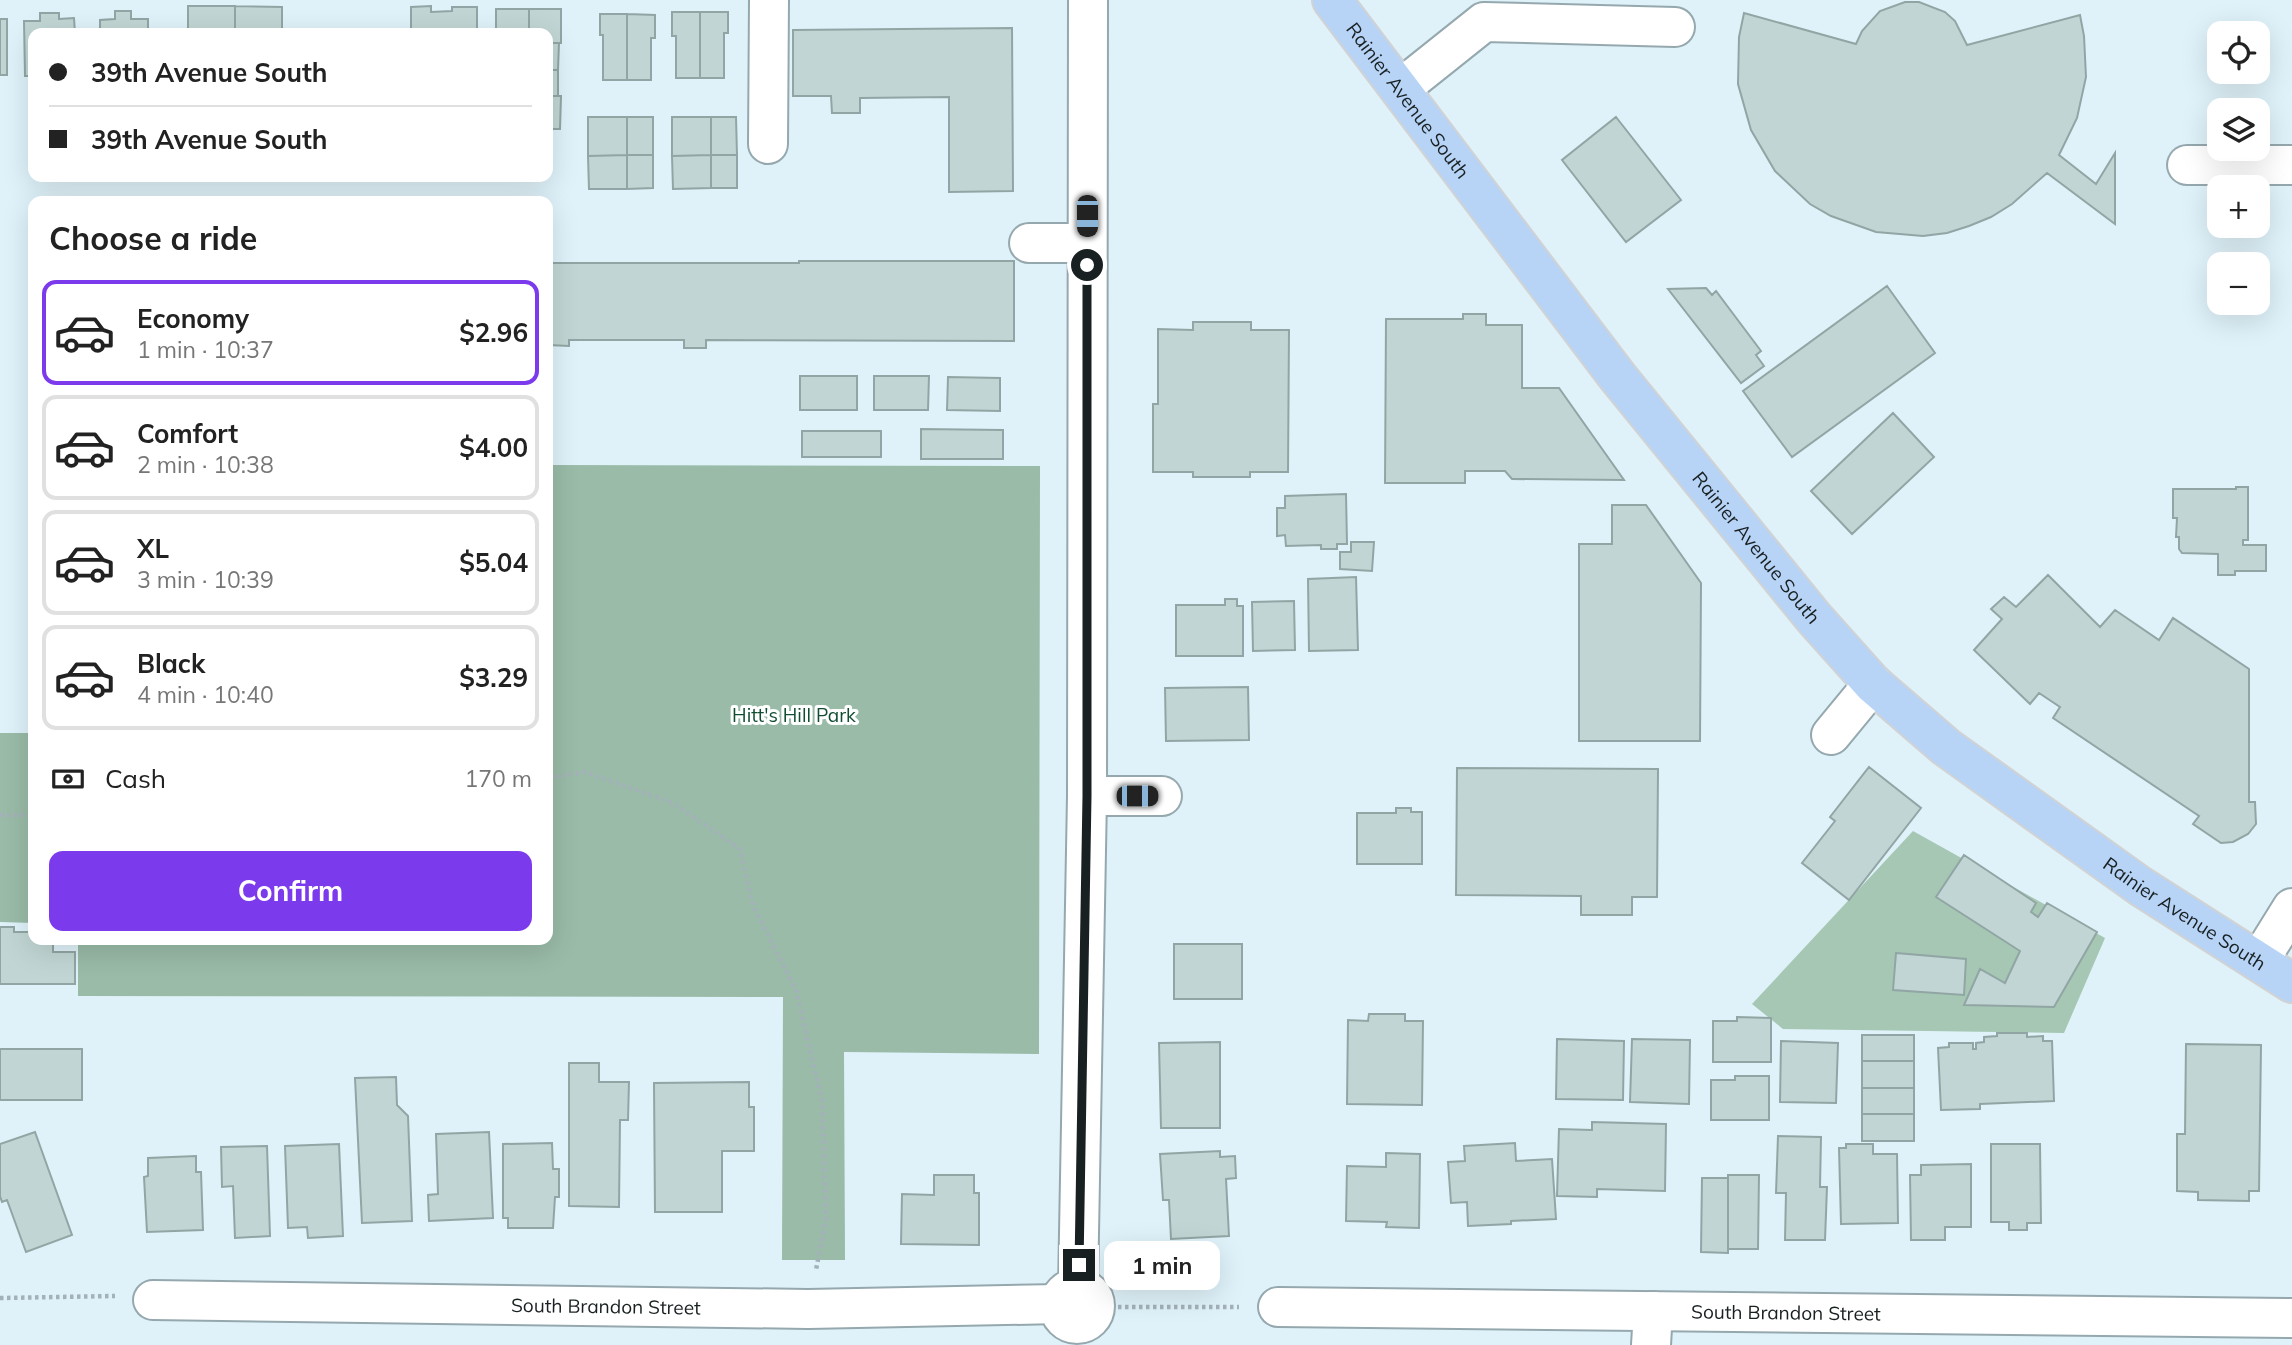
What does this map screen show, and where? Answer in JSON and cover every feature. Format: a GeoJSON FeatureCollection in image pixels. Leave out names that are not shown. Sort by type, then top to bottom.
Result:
{"type":"FeatureCollection","features":[{"type":"Feature","properties":{"kind":"main road","name":"Rainier Avenue South"},"geometry":{"type":"LineString","coordinates":[[1332,0],[1617,376],[1814,618],[1873,684],[1946,747],[2140,886],[2292,983]]}},
{"type":"Feature","properties":{"kind":"street"},"geometry":{"type":"LineString","coordinates":[[768,144],[769,0]]}},
{"type":"Feature","properties":{"kind":"street"},"geometry":{"type":"LineString","coordinates":[[1078,1313],[1087,796],[1088,0]]}},
{"type":"Feature","properties":{"kind":"street"},"geometry":{"type":"LineString","coordinates":[[1400,89],[1484,22],[1675,27]]}},
{"type":"Feature","properties":{"kind":"street"},"geometry":{"type":"LineString","coordinates":[[2187,165],[2292,165]]}},
{"type":"Feature","properties":{"kind":"street"},"geometry":{"type":"LineString","coordinates":[[1029,243],[1087,243]]}},
{"type":"Feature","properties":{"kind":"street"},"geometry":{"type":"LineString","coordinates":[[1831,735],[1873,684]]}},
{"type":"Feature","properties":{"kind":"street"},"geometry":{"type":"LineString","coordinates":[[1087,796],[1162,796]]}},
{"type":"Feature","properties":{"kind":"street"},"geometry":{"type":"LineString","coordinates":[[2259,961],[2292,908]]}},
{"type":"Feature","properties":{"kind":"street","name":"South Brandon Street"},"geometry":{"type":"LineString","coordinates":[[153,1300],[1078,1313]]}},
{"type":"Feature","properties":{"kind":"street","name":"South Brandon Street"},"geometry":{"type":"LineString","coordinates":[[1278,1307],[1652,1328],[2099,1330],[2292,1318]]}},
{"type":"Feature","properties":{"kind":"path"},"geometry":{"type":"LineString","coordinates":[[553,777],[585,772],[673,803],[740,849],[753,905],[796,990],[821,1101],[827,1219],[808,1309]]}},
{"type":"Feature","properties":{"kind":"path"},"geometry":{"type":"LineString","coordinates":[[0,814],[28,815]]}},
{"type":"Feature","properties":{"kind":"path"},"geometry":{"type":"LineString","coordinates":[[0,1298],[124,1296],[140,1311],[147,1301],[153,1300]]}},
{"type":"Feature","properties":{"kind":"path"},"geometry":{"type":"LineString","coordinates":[[1078,1313],[1278,1307]]}},
{"type":"Feature","properties":{"kind":"green space","name":"Hitt's Hill Park"},"geometry":{"type":"Polygon","coordinates":[[[553,465],[1040,466],[1039,1054],[844,1052],[845,1260],[782,1260],[783,997],[78,996],[78,945],[553,945],[553,465]]]}},
{"type":"Feature","properties":{"kind":"green space"},"geometry":{"type":"Polygon","coordinates":[[[0,733],[28,733],[28,923],[0,922],[0,733]]]}},
{"type":"Feature","properties":{"kind":"green space"},"geometry":{"type":"Polygon","coordinates":[[[1913,831],[2105,938],[2064,1033],[1783,1029],[1752,1004],[1913,831]]]}},
{"type":"Feature","properties":{"kind":"building"},"geometry":{"type":"Polygon","coordinates":[[[1905,2],[1919,2],[1945,12],[1955,21],[1967,45],[2080,15],[2086,77],[2077,118],[2059,155],[2096,184],[2115,153],[2115,224],[2047,173],[2012,204],[1969,226],[1947,233],[1923,236],[1876,232],[1831,216],[1810,204],[1775,171],[1751,130],[1738,84],[1739,37],[1744,13],[1856,44],[1862,31],[1880,11],[1905,2]]]}},
{"type":"Feature","properties":{"kind":"building"},"geometry":{"type":"Polygon","coordinates":[[[188,6],[235,6],[235,28],[188,28],[188,6]]]}},
{"type":"Feature","properties":{"kind":"building"},"geometry":{"type":"Polygon","coordinates":[[[235,6],[282,7],[282,28],[235,28],[235,6]]]}},
{"type":"Feature","properties":{"kind":"building"},"geometry":{"type":"Polygon","coordinates":[[[431,6],[431,12],[452,11],[452,7],[477,7],[477,28],[411,28],[411,7],[431,6]]]}},
{"type":"Feature","properties":{"kind":"building"},"geometry":{"type":"Polygon","coordinates":[[[496,9],[529,9],[529,28],[496,28],[496,9]]]}},
{"type":"Feature","properties":{"kind":"building"},"geometry":{"type":"Polygon","coordinates":[[[529,9],[561,9],[561,43],[553,43],[553,28],[529,28],[529,9]]]}},
{"type":"Feature","properties":{"kind":"building"},"geometry":{"type":"Polygon","coordinates":[[[115,11],[131,11],[131,19],[148,19],[148,28],[100,28],[100,20],[115,19],[115,11]]]}},
{"type":"Feature","properties":{"kind":"building"},"geometry":{"type":"Polygon","coordinates":[[[672,12],[700,12],[700,78],[676,78],[676,36],[672,36],[672,12]]]}},
{"type":"Feature","properties":{"kind":"building"},"geometry":{"type":"Polygon","coordinates":[[[700,12],[728,12],[728,33],[724,33],[724,78],[700,78],[700,12]]]}},
{"type":"Feature","properties":{"kind":"building"},"geometry":{"type":"Polygon","coordinates":[[[40,13],[59,13],[59,19],[74,18],[75,28],[28,28],[28,76],[25,76],[24,21],[40,21],[40,13]]]}},
{"type":"Feature","properties":{"kind":"building"},"geometry":{"type":"Polygon","coordinates":[[[600,14],[627,14],[627,80],[603,80],[600,14]]]}},
{"type":"Feature","properties":{"kind":"building"},"geometry":{"type":"Polygon","coordinates":[[[627,14],[655,15],[655,38],[651,38],[651,80],[627,80],[627,14]]]}},
{"type":"Feature","properties":{"kind":"building"},"geometry":{"type":"Polygon","coordinates":[[[0,19],[7,19],[7,75],[0,75],[0,19]]]}},
{"type":"Feature","properties":{"kind":"building"},"geometry":{"type":"Polygon","coordinates":[[[1012,28],[1013,191],[949,192],[949,97],[860,98],[860,113],[832,113],[831,96],[793,96],[793,30],[1012,28]]]}},
{"type":"Feature","properties":{"kind":"building"},"geometry":{"type":"Polygon","coordinates":[[[553,43],[559,43],[558,70],[553,70],[553,43]]]}},
{"type":"Feature","properties":{"kind":"building"},"geometry":{"type":"Polygon","coordinates":[[[553,70],[558,70],[558,96],[553,96],[553,70]]]}},
{"type":"Feature","properties":{"kind":"building"},"geometry":{"type":"Polygon","coordinates":[[[553,96],[561,96],[560,129],[553,129],[553,96]]]}},
{"type":"Feature","properties":{"kind":"building"},"geometry":{"type":"Polygon","coordinates":[[[588,117],[627,117],[627,155],[588,156],[588,117]]]}},
{"type":"Feature","properties":{"kind":"building"},"geometry":{"type":"Polygon","coordinates":[[[627,117],[653,117],[653,155],[627,155],[627,117]]]}},
{"type":"Feature","properties":{"kind":"building"},"geometry":{"type":"Polygon","coordinates":[[[672,117],[711,117],[711,155],[672,156],[672,117]]]}},
{"type":"Feature","properties":{"kind":"building"},"geometry":{"type":"Polygon","coordinates":[[[711,117],[736,117],[737,155],[711,155],[711,117]]]}},
{"type":"Feature","properties":{"kind":"building"},"geometry":{"type":"Polygon","coordinates":[[[1616,117],[1681,200],[1626,242],[1562,160],[1616,117]]]}},
{"type":"Feature","properties":{"kind":"building"},"geometry":{"type":"Polygon","coordinates":[[[627,155],[653,155],[653,188],[627,189],[627,155]]]}},
{"type":"Feature","properties":{"kind":"building"},"geometry":{"type":"Polygon","coordinates":[[[627,155],[627,189],[589,189],[588,156],[627,155]]]}},
{"type":"Feature","properties":{"kind":"building"},"geometry":{"type":"Polygon","coordinates":[[[711,155],[737,155],[737,188],[711,188],[711,155]]]}},
{"type":"Feature","properties":{"kind":"building"},"geometry":{"type":"Polygon","coordinates":[[[711,155],[711,188],[673,189],[672,156],[711,155]]]}},
{"type":"Feature","properties":{"kind":"building"},"geometry":{"type":"Polygon","coordinates":[[[1014,261],[1014,341],[706,340],[706,348],[684,348],[684,340],[569,340],[569,346],[553,345],[553,263],[1014,261]]]}},
{"type":"Feature","properties":{"kind":"building"},"geometry":{"type":"Polygon","coordinates":[[[1887,286],[1935,353],[1792,457],[1743,391],[1887,286]]]}},
{"type":"Feature","properties":{"kind":"building"},"geometry":{"type":"Polygon","coordinates":[[[1706,288],[1712,295],[1716,291],[1761,351],[1756,355],[1764,366],[1741,383],[1668,289],[1706,288]]]}},
{"type":"Feature","properties":{"kind":"building"},"geometry":{"type":"Polygon","coordinates":[[[1463,314],[1486,314],[1486,325],[1522,325],[1522,388],[1559,388],[1624,480],[1512,479],[1505,471],[1465,471],[1465,483],[1385,483],[1386,319],[1463,319],[1463,314]]]}},
{"type":"Feature","properties":{"kind":"building"},"geometry":{"type":"Polygon","coordinates":[[[1193,322],[1251,322],[1251,330],[1289,330],[1288,472],[1250,472],[1250,477],[1193,477],[1193,472],[1153,472],[1153,404],[1158,404],[1158,329],[1193,330],[1193,322]]]}},
{"type":"Feature","properties":{"kind":"building"},"geometry":{"type":"Polygon","coordinates":[[[800,376],[857,376],[857,410],[800,410],[800,376]]]}},
{"type":"Feature","properties":{"kind":"building"},"geometry":{"type":"Polygon","coordinates":[[[874,376],[929,376],[928,410],[874,410],[874,376]]]}},
{"type":"Feature","properties":{"kind":"building"},"geometry":{"type":"Polygon","coordinates":[[[948,377],[1000,378],[1000,411],[947,410],[948,377]]]}},
{"type":"Feature","properties":{"kind":"building"},"geometry":{"type":"Polygon","coordinates":[[[1893,413],[1934,457],[1852,534],[1811,491],[1893,413]]]}},
{"type":"Feature","properties":{"kind":"building"},"geometry":{"type":"Polygon","coordinates":[[[921,429],[1003,430],[1003,459],[921,459],[921,429]]]}},
{"type":"Feature","properties":{"kind":"building"},"geometry":{"type":"Polygon","coordinates":[[[802,431],[881,431],[881,457],[802,457],[802,431]]]}},
{"type":"Feature","properties":{"kind":"building"},"geometry":{"type":"Polygon","coordinates":[[[2248,487],[2248,540],[2243,540],[2243,545],[2266,545],[2266,571],[2235,571],[2235,575],[2218,575],[2218,554],[2182,553],[2179,549],[2179,537],[2176,537],[2177,518],[2173,518],[2173,489],[2248,487]]]}},
{"type":"Feature","properties":{"kind":"building"},"geometry":{"type":"Polygon","coordinates":[[[1346,494],[1347,544],[1337,544],[1337,549],[1321,549],[1321,545],[1286,546],[1285,535],[1277,536],[1277,508],[1285,508],[1285,496],[1346,494]]]}},
{"type":"Feature","properties":{"kind":"building"},"geometry":{"type":"Polygon","coordinates":[[[1612,505],[1646,505],[1701,583],[1700,741],[1579,741],[1579,544],[1612,544],[1612,505]]]}},
{"type":"Feature","properties":{"kind":"building"},"geometry":{"type":"Polygon","coordinates":[[[1351,542],[1374,542],[1372,571],[1340,569],[1340,552],[1351,552],[1351,542]]]}},
{"type":"Feature","properties":{"kind":"building"},"geometry":{"type":"Polygon","coordinates":[[[2048,575],[2100,627],[2115,610],[2159,640],[2173,618],[2249,669],[2249,802],[2255,802],[2256,824],[2248,834],[2233,842],[2221,843],[2193,824],[2199,816],[2053,718],[2060,707],[2039,693],[2030,704],[1974,650],[2002,619],[1991,609],[2004,597],[2016,607],[2048,575]]]}},
{"type":"Feature","properties":{"kind":"building"},"geometry":{"type":"Polygon","coordinates":[[[1356,577],[1358,650],[1309,651],[1308,579],[1356,577]]]}},
{"type":"Feature","properties":{"kind":"building"},"geometry":{"type":"Polygon","coordinates":[[[1225,599],[1237,599],[1237,606],[1243,606],[1243,656],[1176,656],[1176,605],[1225,605],[1225,599]]]}},
{"type":"Feature","properties":{"kind":"building"},"geometry":{"type":"Polygon","coordinates":[[[1294,601],[1295,650],[1253,651],[1252,602],[1294,601]]]}},
{"type":"Feature","properties":{"kind":"building"},"geometry":{"type":"Polygon","coordinates":[[[1248,687],[1249,740],[1166,741],[1165,688],[1248,687]]]}},
{"type":"Feature","properties":{"kind":"building"},"geometry":{"type":"Polygon","coordinates":[[[1869,767],[1921,808],[1849,900],[1802,863],[1835,821],[1830,817],[1869,767]]]}},
{"type":"Feature","properties":{"kind":"building"},"geometry":{"type":"Polygon","coordinates":[[[1457,768],[1658,769],[1657,897],[1632,897],[1632,915],[1581,915],[1581,896],[1456,895],[1457,768]]]}},
{"type":"Feature","properties":{"kind":"building"},"geometry":{"type":"Polygon","coordinates":[[[1396,808],[1411,808],[1411,812],[1422,812],[1422,864],[1357,864],[1357,813],[1396,813],[1396,808]]]}},
{"type":"Feature","properties":{"kind":"building"},"geometry":{"type":"Polygon","coordinates":[[[1964,855],[2036,903],[2031,912],[2038,917],[2047,903],[2097,932],[2054,1007],[1964,1005],[1980,969],[2005,983],[2020,951],[1936,897],[1964,855]]]}},
{"type":"Feature","properties":{"kind":"building"},"geometry":{"type":"Polygon","coordinates":[[[0,927],[14,927],[14,932],[28,932],[28,945],[53,945],[53,952],[75,952],[75,984],[0,984],[0,927]]]}},
{"type":"Feature","properties":{"kind":"building"},"geometry":{"type":"Polygon","coordinates":[[[1174,944],[1242,944],[1242,999],[1174,999],[1174,944]]]}},
{"type":"Feature","properties":{"kind":"building"},"geometry":{"type":"Polygon","coordinates":[[[1896,953],[1966,959],[1964,995],[1893,990],[1896,953]]]}},
{"type":"Feature","properties":{"kind":"building"},"geometry":{"type":"Polygon","coordinates":[[[1369,1014],[1405,1014],[1405,1021],[1423,1021],[1422,1105],[1347,1104],[1348,1020],[1368,1021],[1369,1014]]]}},
{"type":"Feature","properties":{"kind":"building"},"geometry":{"type":"Polygon","coordinates":[[[1737,1017],[1771,1018],[1771,1062],[1713,1062],[1713,1021],[1737,1021],[1737,1017]]]}},
{"type":"Feature","properties":{"kind":"building"},"geometry":{"type":"Polygon","coordinates":[[[1997,1033],[2027,1033],[2027,1037],[2043,1036],[2043,1041],[2052,1041],[2054,1101],[1980,1104],[1980,1109],[1941,1110],[1938,1048],[1949,1047],[1949,1043],[1973,1043],[1973,1049],[1976,1049],[1976,1043],[1984,1042],[1984,1037],[1997,1036],[1997,1033]]]}},
{"type":"Feature","properties":{"kind":"building"},"geometry":{"type":"Polygon","coordinates":[[[1862,1035],[1914,1035],[1914,1061],[1862,1061],[1862,1035]]]}},
{"type":"Feature","properties":{"kind":"building"},"geometry":{"type":"Polygon","coordinates":[[[1557,1039],[1624,1041],[1623,1100],[1556,1099],[1557,1039]]]}},
{"type":"Feature","properties":{"kind":"building"},"geometry":{"type":"Polygon","coordinates":[[[1632,1039],[1690,1040],[1689,1104],[1630,1102],[1632,1039]]]}},
{"type":"Feature","properties":{"kind":"building"},"geometry":{"type":"Polygon","coordinates":[[[1781,1041],[1838,1043],[1836,1103],[1780,1102],[1781,1041]]]}},
{"type":"Feature","properties":{"kind":"building"},"geometry":{"type":"Polygon","coordinates":[[[1220,1042],[1220,1128],[1161,1128],[1159,1043],[1220,1042]]]}},
{"type":"Feature","properties":{"kind":"building"},"geometry":{"type":"Polygon","coordinates":[[[2186,1044],[2261,1045],[2259,1191],[2249,1191],[2249,1201],[2198,1200],[2198,1192],[2177,1191],[2177,1134],[2185,1134],[2186,1044]]]}},
{"type":"Feature","properties":{"kind":"building"},"geometry":{"type":"Polygon","coordinates":[[[0,1049],[82,1049],[82,1100],[0,1100],[0,1049]]]}},
{"type":"Feature","properties":{"kind":"building"},"geometry":{"type":"Polygon","coordinates":[[[1862,1061],[1914,1061],[1914,1088],[1862,1088],[1862,1061]]]}},
{"type":"Feature","properties":{"kind":"building"},"geometry":{"type":"Polygon","coordinates":[[[569,1063],[599,1063],[599,1082],[629,1082],[628,1120],[620,1120],[619,1207],[569,1206],[569,1063]]]}},
{"type":"Feature","properties":{"kind":"building"},"geometry":{"type":"Polygon","coordinates":[[[1735,1076],[1769,1076],[1769,1120],[1711,1120],[1711,1080],[1735,1080],[1735,1076]]]}},
{"type":"Feature","properties":{"kind":"building"},"geometry":{"type":"Polygon","coordinates":[[[396,1077],[397,1105],[408,1116],[412,1221],[362,1223],[355,1078],[396,1077]]]}},
{"type":"Feature","properties":{"kind":"building"},"geometry":{"type":"Polygon","coordinates":[[[749,1082],[749,1107],[754,1107],[754,1151],[722,1151],[722,1212],[655,1212],[654,1083],[749,1082]]]}},
{"type":"Feature","properties":{"kind":"building"},"geometry":{"type":"Polygon","coordinates":[[[1862,1088],[1914,1088],[1914,1114],[1862,1114],[1862,1088]]]}},
{"type":"Feature","properties":{"kind":"building"},"geometry":{"type":"Polygon","coordinates":[[[1862,1114],[1914,1114],[1914,1141],[1862,1141],[1862,1114]]]}},
{"type":"Feature","properties":{"kind":"building"},"geometry":{"type":"Polygon","coordinates":[[[1592,1122],[1666,1124],[1665,1191],[1597,1189],[1597,1197],[1557,1196],[1559,1129],[1592,1130],[1592,1122]]]}},
{"type":"Feature","properties":{"kind":"building"},"geometry":{"type":"Polygon","coordinates":[[[35,1132],[72,1235],[26,1252],[7,1200],[2,1202],[0,1196],[0,1144],[35,1132]]]}},
{"type":"Feature","properties":{"kind":"building"},"geometry":{"type":"Polygon","coordinates":[[[489,1132],[493,1218],[429,1221],[428,1195],[438,1194],[436,1134],[489,1132]]]}},
{"type":"Feature","properties":{"kind":"building"},"geometry":{"type":"Polygon","coordinates":[[[1778,1136],[1821,1137],[1820,1187],[1827,1187],[1825,1240],[1785,1240],[1786,1193],[1776,1193],[1778,1136]]]}},
{"type":"Feature","properties":{"kind":"building"},"geometry":{"type":"Polygon","coordinates":[[[552,1143],[553,1169],[559,1169],[559,1197],[555,1197],[553,1228],[508,1228],[508,1218],[503,1218],[503,1144],[552,1143]]]}},
{"type":"Feature","properties":{"kind":"building"},"geometry":{"type":"Polygon","coordinates":[[[1515,1143],[1516,1161],[1552,1159],[1556,1219],[1468,1226],[1467,1202],[1451,1203],[1448,1162],[1465,1161],[1464,1146],[1515,1143]]]}},
{"type":"Feature","properties":{"kind":"building"},"geometry":{"type":"Polygon","coordinates":[[[339,1144],[343,1236],[308,1238],[307,1227],[288,1228],[285,1146],[339,1144]]]}},
{"type":"Feature","properties":{"kind":"building"},"geometry":{"type":"Polygon","coordinates":[[[1846,1144],[1873,1144],[1873,1154],[1897,1154],[1898,1223],[1841,1224],[1839,1148],[1846,1148],[1846,1144]]]}},
{"type":"Feature","properties":{"kind":"building"},"geometry":{"type":"Polygon","coordinates":[[[1991,1144],[2040,1144],[2041,1223],[2027,1223],[2027,1230],[2009,1230],[2009,1222],[1991,1222],[1991,1144]]]}},
{"type":"Feature","properties":{"kind":"building"},"geometry":{"type":"Polygon","coordinates":[[[267,1146],[270,1236],[235,1238],[233,1186],[222,1187],[221,1147],[267,1146]]]}},
{"type":"Feature","properties":{"kind":"building"},"geometry":{"type":"Polygon","coordinates":[[[1220,1151],[1220,1157],[1235,1156],[1236,1178],[1226,1179],[1229,1236],[1171,1239],[1169,1200],[1163,1200],[1160,1154],[1220,1151]]]}},
{"type":"Feature","properties":{"kind":"building"},"geometry":{"type":"Polygon","coordinates":[[[1386,1153],[1420,1154],[1419,1228],[1386,1227],[1387,1222],[1346,1221],[1347,1166],[1386,1167],[1386,1153]]]}},
{"type":"Feature","properties":{"kind":"building"},"geometry":{"type":"Polygon","coordinates":[[[196,1156],[196,1172],[201,1172],[203,1230],[147,1232],[144,1177],[148,1176],[148,1158],[196,1156]]]}},
{"type":"Feature","properties":{"kind":"building"},"geometry":{"type":"Polygon","coordinates":[[[1971,1164],[1971,1227],[1945,1227],[1945,1240],[1911,1240],[1910,1175],[1921,1175],[1921,1165],[1971,1164]]]}},
{"type":"Feature","properties":{"kind":"building"},"geometry":{"type":"Polygon","coordinates":[[[934,1175],[974,1175],[974,1193],[979,1193],[979,1245],[901,1244],[902,1194],[934,1195],[934,1175]]]}},
{"type":"Feature","properties":{"kind":"building"},"geometry":{"type":"Polygon","coordinates":[[[1728,1175],[1759,1175],[1758,1249],[1728,1249],[1728,1175]]]}},
{"type":"Feature","properties":{"kind":"building"},"geometry":{"type":"Polygon","coordinates":[[[1702,1178],[1728,1178],[1728,1253],[1701,1252],[1702,1178]]]}},
{"type":"Feature","properties":{"kind":"route"},"geometry":{"type":"LineString","coordinates":[[1079,1265],[1087,796],[1087,265]]}}]}
